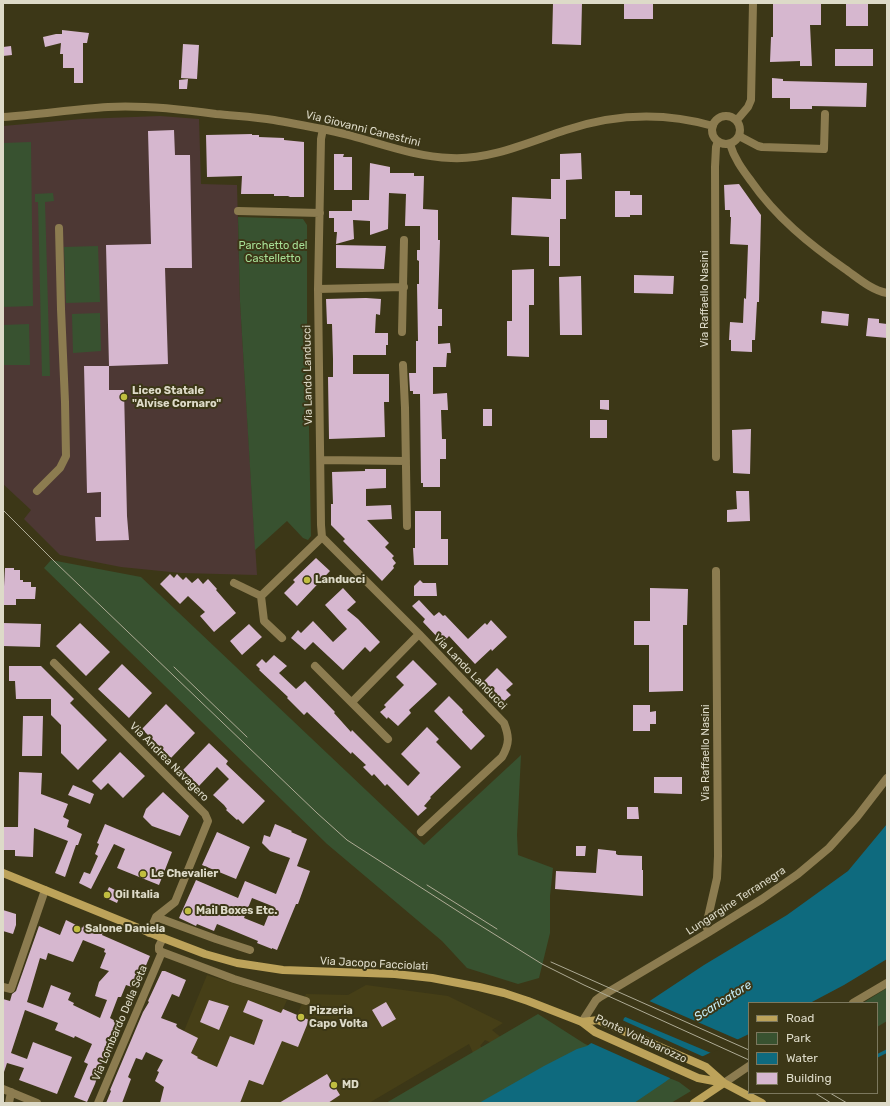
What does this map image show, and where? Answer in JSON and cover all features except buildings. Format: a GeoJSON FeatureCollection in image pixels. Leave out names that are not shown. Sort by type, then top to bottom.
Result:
{"type":"FeatureCollection","features":[{"type":"Feature","properties":{"kind":"main road","name":"Via Jacopo Facciolati"},"geometry":{"type":"LineString","coordinates":[[3,873],[162,938],[205,954],[237,963],[315,972],[395,974],[432,978],[513,995],[582,1022]]}},
{"type":"Feature","properties":{"kind":"main road","name":"Ponte Voltabarozzo"},"geometry":{"type":"LineString","coordinates":[[582,1022],[598,1020],[704,1066],[724,1083]]}},
{"type":"Feature","properties":{"kind":"main road","name":"Ponte Voltabarozzo"},"geometry":{"type":"LineString","coordinates":[[582,1022],[595,1032],[698,1078],[724,1083]]}},
{"type":"Feature","properties":{"kind":"main road"},"geometry":{"type":"LineString","coordinates":[[694,1103],[724,1083],[748,1093]]}},
{"type":"Feature","properties":{"kind":"main road"},"geometry":{"type":"LineString","coordinates":[[749,1094],[762,1103]]}},
{"type":"Feature","properties":{"kind":"street"},"geometry":{"type":"LineString","coordinates":[[737,120],[751,100],[753,3]]}},
{"type":"Feature","properties":{"kind":"street","name":"Via Giovanni Canestrini"},"geometry":{"type":"LineString","coordinates":[[3,117],[82,109],[145,106],[190,110],[273,120],[323,129],[418,154],[452,158],[473,157],[508,150],[583,125],[618,118],[666,117],[689,120],[712,126]]}},
{"type":"Feature","properties":{"kind":"street"},"geometry":{"type":"LineString","coordinates":[[739,136],[762,147],[824,149],[825,114]]}},
{"type":"Feature","properties":{"kind":"street"},"geometry":{"type":"LineString","coordinates":[[725,116],[734,117],[737,120],[740,128],[739,136],[734,142],[724,144],[718,141],[713,135],[712,126],[717,119],[725,116]]}},
{"type":"Feature","properties":{"kind":"street","name":"Via Lando Landucci"},"geometry":{"type":"LineString","coordinates":[[323,129],[321,139],[318,289],[321,460],[320,525],[322,537],[419,634],[504,723],[509,736],[505,752],[502,757],[422,832]]}},
{"type":"Feature","properties":{"kind":"street","name":"Via Raffaello Nasini"},"geometry":{"type":"LineString","coordinates":[[716,457],[715,167],[716,147],[718,141]]}},
{"type":"Feature","properties":{"kind":"street"},"geometry":{"type":"LineString","coordinates":[[730,144],[738,163],[764,200],[780,216],[807,241],[831,259],[874,289],[887,293]]}},
{"type":"Feature","properties":{"kind":"street"},"geometry":{"type":"LineString","coordinates":[[238,211],[320,213]]}},
{"type":"Feature","properties":{"kind":"street"},"geometry":{"type":"LineString","coordinates":[[37,491],[60,468],[66,456],[59,228]]}},
{"type":"Feature","properties":{"kind":"street"},"geometry":{"type":"LineString","coordinates":[[402,332],[404,240]]}},
{"type":"Feature","properties":{"kind":"street"},"geometry":{"type":"LineString","coordinates":[[318,289],[404,287]]}},
{"type":"Feature","properties":{"kind":"street"},"geometry":{"type":"LineString","coordinates":[[403,365],[407,526]]}},
{"type":"Feature","properties":{"kind":"street"},"geometry":{"type":"LineString","coordinates":[[321,460],[406,461]]}},
{"type":"Feature","properties":{"kind":"street"},"geometry":{"type":"LineString","coordinates":[[261,596],[322,537]]}},
{"type":"Feature","properties":{"kind":"street","name":"Via Raffaello Nasini"},"geometry":{"type":"LineString","coordinates":[[709,932],[706,926],[717,878],[718,856],[716,571]]}},
{"type":"Feature","properties":{"kind":"street"},"geometry":{"type":"LineString","coordinates":[[234,583],[261,596]]}},
{"type":"Feature","properties":{"kind":"street"},"geometry":{"type":"LineString","coordinates":[[261,596],[264,621],[282,638]]}},
{"type":"Feature","properties":{"kind":"street","name":"Via Lando Landucci"},"geometry":{"type":"LineString","coordinates":[[352,702],[419,634]]}},
{"type":"Feature","properties":{"kind":"street","name":"Via Andrea Navagero"},"geometry":{"type":"LineString","coordinates":[[54,663],[205,814],[207,818],[208,822],[175,902],[156,917]]}},
{"type":"Feature","properties":{"kind":"street"},"geometry":{"type":"LineString","coordinates":[[315,666],[388,739]]}},
{"type":"Feature","properties":{"kind":"street","name":"Lungargine Terranegra"},"geometry":{"type":"LineString","coordinates":[[582,1022],[596,1000],[600,997],[709,932],[762,899],[798,874],[828,848],[852,822],[887,778]]}},
{"type":"Feature","properties":{"kind":"street"},"geometry":{"type":"LineString","coordinates":[[3,987],[11,989],[45,890]]}},
{"type":"Feature","properties":{"kind":"street"},"geometry":{"type":"LineString","coordinates":[[150,933],[156,917],[250,950]]}},
{"type":"Feature","properties":{"kind":"street"},"geometry":{"type":"LineString","coordinates":[[162,938],[159,946],[159,950],[162,952],[234,979],[306,1001]]}},
{"type":"Feature","properties":{"kind":"street","name":"Via Lombardo Della Seta"},"geometry":{"type":"LineString","coordinates":[[98,1103],[162,952]]}},
{"type":"Feature","properties":{"kind":"street"},"geometry":{"type":"LineString","coordinates":[[855,1002],[887,983]]}},
{"type":"Feature","properties":{"kind":"street"},"geometry":{"type":"LineString","coordinates":[[724,1083],[748,1067]]}},
{"type":"Feature","properties":{"kind":"street"},"geometry":{"type":"LineString","coordinates":[[7,1091],[10,1103]]}},
{"type":"Feature","properties":{"kind":"street"},"geometry":{"type":"LineString","coordinates":[[7,1091],[37,1103]]}},
{"type":"Feature","properties":{"kind":"shaded area"},"geometry":{"type":"Polygon","coordinates":[[[160,116],[199,119],[201,184],[237,185],[240,301],[257,575],[181,573],[121,567],[60,555],[24,519],[31,510],[3,484],[3,126],[82,119],[160,116]]]}},
{"type":"Feature","properties":{"kind":"shaded area"},"geometry":{"type":"Polygon","coordinates":[[[207,975],[287,1000],[283,1009],[297,1015],[306,994],[348,995],[366,985],[448,996],[503,1023],[492,1030],[514,1048],[485,1040],[480,1046],[485,1049],[474,1055],[469,1044],[369,1103],[189,1103],[177,1048],[207,975]]]}},
{"type":"Feature","properties":{"kind":"green space"},"geometry":{"type":"Polygon","coordinates":[[[31,142],[33,306],[3,307],[3,143],[31,142]]]}},
{"type":"Feature","properties":{"kind":"green space"},"geometry":{"type":"Polygon","coordinates":[[[53,193],[54,201],[45,202],[50,376],[42,376],[38,202],[35,202],[35,194],[53,193]]]}},
{"type":"Feature","properties":{"kind":"green space","name":"Parchetto del Castelletto"},"geometry":{"type":"Polygon","coordinates":[[[238,217],[303,219],[307,225],[307,323],[311,536],[308,540],[303,538],[287,521],[255,550],[240,302],[238,217]]]}},
{"type":"Feature","properties":{"kind":"green space"},"geometry":{"type":"Polygon","coordinates":[[[98,246],[100,302],[66,303],[64,247],[98,246]]]}},
{"type":"Feature","properties":{"kind":"green space"},"geometry":{"type":"Polygon","coordinates":[[[100,313],[101,351],[73,353],[72,314],[100,313]]]}},
{"type":"Feature","properties":{"kind":"green space"},"geometry":{"type":"Polygon","coordinates":[[[29,324],[30,365],[3,365],[3,325],[29,324]]]}},
{"type":"Feature","properties":{"kind":"green space"},"geometry":{"type":"Polygon","coordinates":[[[51,560],[141,577],[424,845],[521,755],[517,835],[518,855],[553,868],[550,896],[550,933],[539,978],[518,984],[467,968],[442,941],[327,844],[44,568],[51,560]]]}},
{"type":"Feature","properties":{"kind":"green space"},"geometry":{"type":"Polygon","coordinates":[[[887,988],[887,1021],[878,1026],[878,1002],[865,1002],[887,988]]]}},
{"type":"Feature","properties":{"kind":"green space"},"geometry":{"type":"Polygon","coordinates":[[[538,1014],[585,1044],[679,1082],[691,1091],[671,1103],[386,1103],[538,1014]]]}},
{"type":"Feature","properties":{"kind":"water","name":"Scaricatore"},"geometry":{"type":"Polygon","coordinates":[[[887,824],[887,959],[844,985],[812,1002],[748,1002],[748,1034],[695,1060],[634,1103],[479,1103],[544,1066],[577,1049],[587,1046],[623,1021],[624,1018],[704,965],[787,915],[848,871],[887,824]]]}},
{"type":"Feature","properties":{"kind":"pier"},"geometry":{"type":"Polygon","coordinates":[[[647,1000],[739,1040],[711,1053],[623,1016],[647,1000]]]}},
{"type":"Feature","properties":{"kind":"pier"},"geometry":{"type":"Polygon","coordinates":[[[622,1020],[704,1057],[672,1079],[589,1042],[622,1020]]]}},
{"type":"Feature","properties":{"kind":"waterway"},"geometry":{"type":"LineString","coordinates":[[878,1056],[887,1051]]}},
{"type":"Feature","properties":{"kind":"tram line"},"geometry":{"type":"LineString","coordinates":[[3,510],[56,563],[347,840],[542,964],[584,985],[748,1060]]}},
{"type":"Feature","properties":{"kind":"tram line"},"geometry":{"type":"LineString","coordinates":[[174,667],[247,737]]}},
{"type":"Feature","properties":{"kind":"tram line"},"geometry":{"type":"LineString","coordinates":[[427,885],[497,929]]}},
{"type":"Feature","properties":{"kind":"tram line"},"geometry":{"type":"LineString","coordinates":[[551,962],[748,1050]]}},
{"type":"Feature","properties":{"kind":"tram line"},"geometry":{"type":"LineString","coordinates":[[817,1094],[831,1103]]}},
{"type":"Feature","properties":{"kind":"tram line"},"geometry":{"type":"LineString","coordinates":[[832,1094],[847,1103]]}},
{"type":"Feature","properties":{"kind":"place","name":"Liceo Statale \"Alvise Cornaro\""},"geometry":{"type":"Point","coordinates":[124,397]}},
{"type":"Feature","properties":{"kind":"place","name":"Landucci"},"geometry":{"type":"Point","coordinates":[307,580]}},
{"type":"Feature","properties":{"kind":"place","name":"Le Chevalier"},"geometry":{"type":"Point","coordinates":[143,874]}},
{"type":"Feature","properties":{"kind":"place","name":"Oil Italia"},"geometry":{"type":"Point","coordinates":[107,895]}},
{"type":"Feature","properties":{"kind":"place","name":"Mail Boxes Etc."},"geometry":{"type":"Point","coordinates":[188,911]}},
{"type":"Feature","properties":{"kind":"place","name":"Salone Daniela"},"geometry":{"type":"Point","coordinates":[77,929]}},
{"type":"Feature","properties":{"kind":"place","name":"Pizzeria Capo Volta"},"geometry":{"type":"Point","coordinates":[301,1017]}},
{"type":"Feature","properties":{"kind":"place","name":"MD"},"geometry":{"type":"Point","coordinates":[334,1085]}}]}
